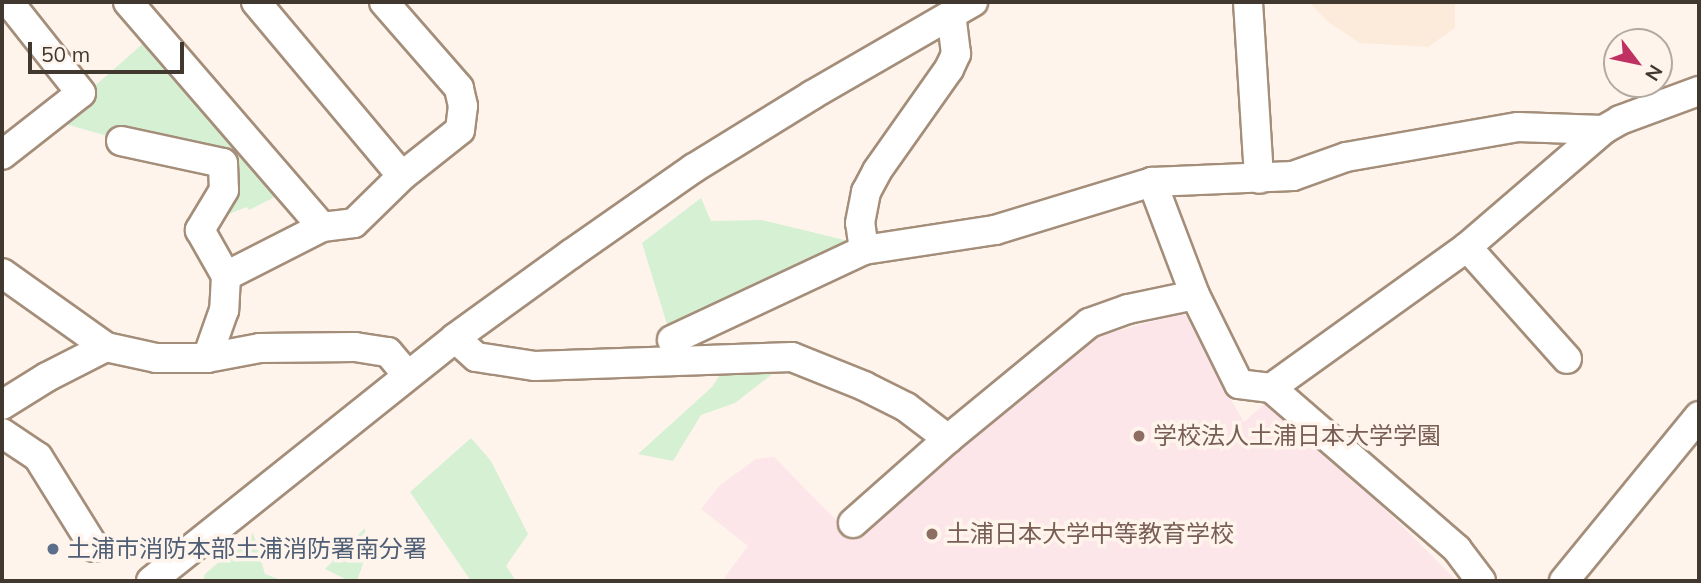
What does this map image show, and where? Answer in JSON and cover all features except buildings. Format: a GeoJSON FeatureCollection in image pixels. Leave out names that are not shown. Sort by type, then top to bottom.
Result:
{"type":"FeatureCollection","features":[{"type":"Feature","properties":{"kind":"street"},"geometry":{"type":"LineString","coordinates":[[2,155],[81,93],[9,2]]}},
{"type":"Feature","properties":{"kind":"street"},"geometry":{"type":"LineString","coordinates":[[128,2],[321,227]]}},
{"type":"Feature","properties":{"kind":"street"},"geometry":{"type":"LineString","coordinates":[[256,2],[402,176]]}},
{"type":"Feature","properties":{"kind":"street"},"geometry":{"type":"LineString","coordinates":[[226,276],[321,227],[354,223],[402,176],[460,130],[463,106],[459,88],[384,2]]}},
{"type":"Feature","properties":{"kind":"street"},"geometry":{"type":"LineString","coordinates":[[1248,2],[1259,179]]}},
{"type":"Feature","properties":{"kind":"street"},"geometry":{"type":"LineString","coordinates":[[864,250],[859,223],[866,192],[877,171],[949,69],[956,54],[962,8]]}},
{"type":"Feature","properties":{"kind":"street"},"geometry":{"type":"LineString","coordinates":[[162,578],[455,338],[694,168],[812,94],[962,8]]}},
{"type":"Feature","properties":{"kind":"street"},"geometry":{"type":"LineString","coordinates":[[1271,388],[1467,247],[1603,130],[1620,120],[1699,91]]}},
{"type":"Feature","properties":{"kind":"street"},"geometry":{"type":"LineString","coordinates":[[673,341],[864,250],[995,230],[1152,182],[1293,176],[1346,157],[1518,127],[1603,130]]}},
{"type":"Feature","properties":{"kind":"street"},"geometry":{"type":"LineString","coordinates":[[121,141],[223,163],[224,190],[200,230],[226,276],[224,310],[207,358]]}},
{"type":"Feature","properties":{"kind":"street"},"geometry":{"type":"LineString","coordinates":[[1152,182],[1195,295],[1239,384],[1271,388],[1457,549],[1481,581]]}},
{"type":"Feature","properties":{"kind":"street"},"geometry":{"type":"LineString","coordinates":[[1467,247],[1567,359]]}},
{"type":"Feature","properties":{"kind":"street"},"geometry":{"type":"LineString","coordinates":[[2,273],[106,347],[156,358],[207,358],[260,348],[355,347],[388,352],[407,375]]}},
{"type":"Feature","properties":{"kind":"street"},"geometry":{"type":"LineString","coordinates":[[853,523],[948,439],[1089,323],[1128,309],[1195,295]]}},
{"type":"Feature","properties":{"kind":"street"},"geometry":{"type":"LineString","coordinates":[[455,338],[476,356],[536,366],[792,357],[864,386],[906,407],[948,439]]}},
{"type":"Feature","properties":{"kind":"street"},"geometry":{"type":"LineString","coordinates":[[2,405],[47,377],[106,347]]}},
{"type":"Feature","properties":{"kind":"street"},"geometry":{"type":"LineString","coordinates":[[1564,581],[1699,416]]}},
{"type":"Feature","properties":{"kind":"street"},"geometry":{"type":"LineString","coordinates":[[2,433],[38,457],[94,547]]}},
{"type":"Feature","properties":{"kind":"shaded area"},"geometry":{"type":"Polygon","coordinates":[[[1309,2],[1450,2],[1455,4],[1455,28],[1428,47],[1360,43],[1328,22],[1309,2]]]}},
{"type":"Feature","properties":{"kind":"shaded area","name":"学校法人土浦日本大学学園"},"geometry":{"type":"Polygon","coordinates":[[[1181,314],[1198,321],[1233,403],[1244,422],[1264,404],[1274,404],[1288,412],[1457,581],[722,581],[748,546],[701,509],[720,485],[756,459],[774,457],[850,534],[1067,354],[1105,334],[1181,314]]]}},
{"type":"Feature","properties":{"kind":"green space"},"geometry":{"type":"Polygon","coordinates":[[[147,40],[281,194],[249,210],[247,207],[226,215],[230,182],[111,137],[55,121],[147,40]]]}},
{"type":"Feature","properties":{"kind":"green space"},"geometry":{"type":"Polygon","coordinates":[[[701,198],[711,221],[762,220],[861,244],[670,334],[642,243],[701,198]]]}},
{"type":"Feature","properties":{"kind":"green space"},"geometry":{"type":"Polygon","coordinates":[[[725,367],[775,372],[735,403],[701,415],[673,461],[638,454],[712,387],[725,367]]]}},
{"type":"Feature","properties":{"kind":"green space"},"geometry":{"type":"Polygon","coordinates":[[[471,438],[491,461],[528,534],[506,566],[516,581],[471,581],[410,492],[471,438]]]}},
{"type":"Feature","properties":{"kind":"green space"},"geometry":{"type":"Polygon","coordinates":[[[365,528],[365,558],[357,581],[349,581],[325,569],[365,528]]]}},
{"type":"Feature","properties":{"kind":"green space"},"geometry":{"type":"Polygon","coordinates":[[[253,533],[265,574],[281,580],[203,581],[205,574],[253,533]]]}},
{"type":"Feature","properties":{"kind":"place","name":"学校法人土浦日本大学学園"},"geometry":{"type":"Point","coordinates":[1139,436]}},
{"type":"Feature","properties":{"kind":"place","name":"土浦日本大学中等教育学校"},"geometry":{"type":"Point","coordinates":[932,534]}},
{"type":"Feature","properties":{"kind":"place","name":"土浦市消防本部土浦消防署南分署"},"geometry":{"type":"Point","coordinates":[53,549]}}]}
